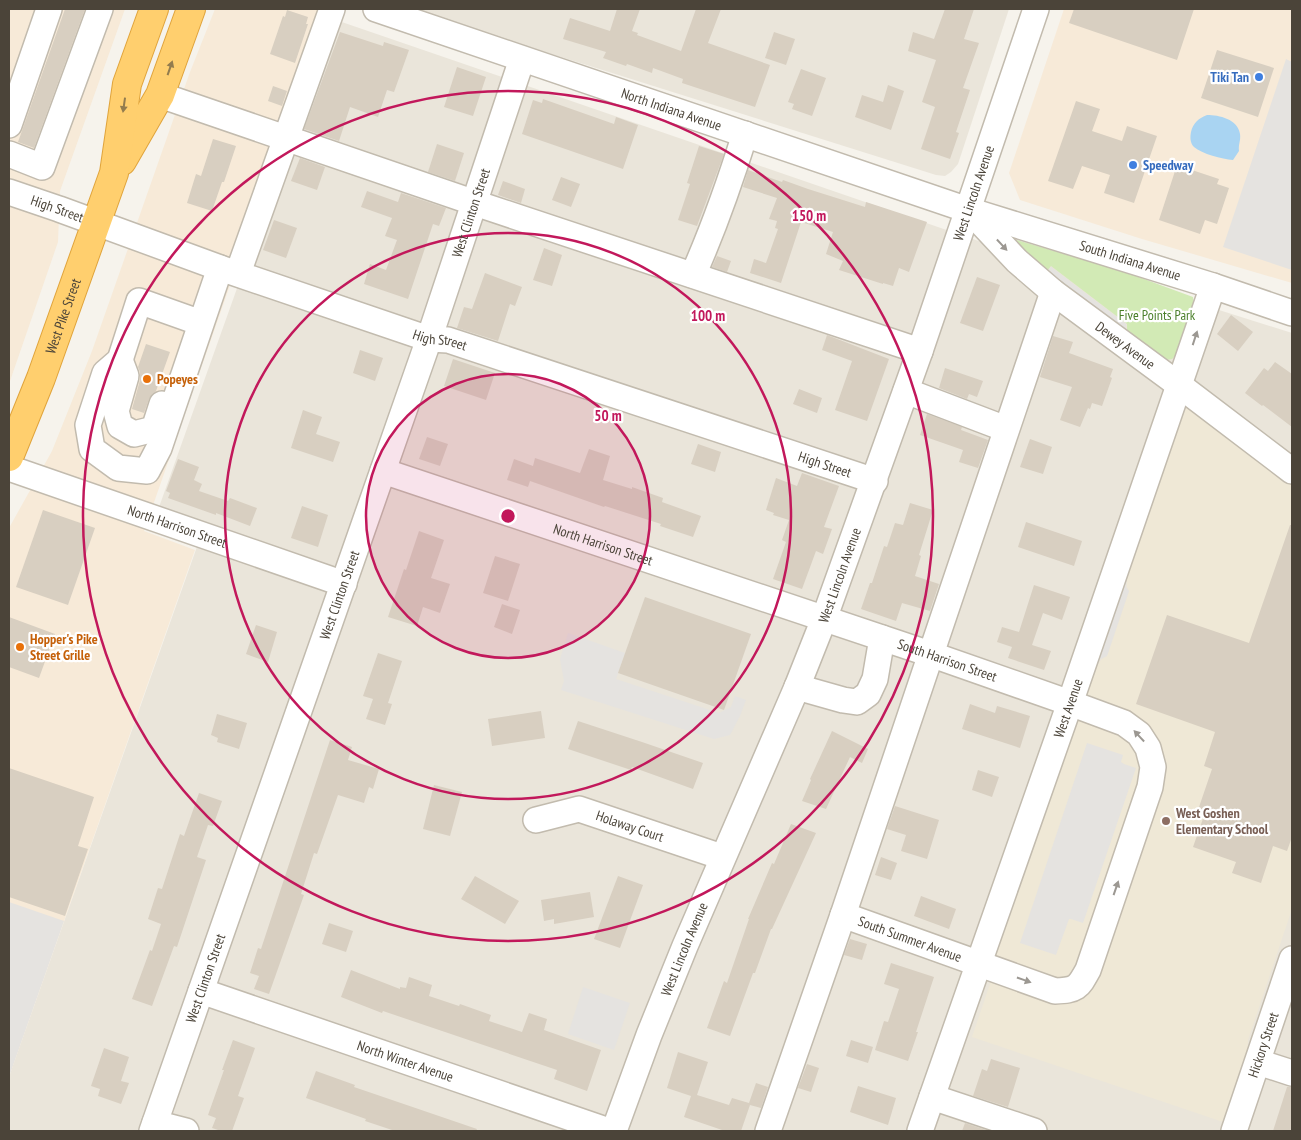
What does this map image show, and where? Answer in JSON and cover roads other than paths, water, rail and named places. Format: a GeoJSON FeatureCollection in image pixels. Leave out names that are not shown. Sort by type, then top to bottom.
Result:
{"type":"FeatureCollection","features":[{"type":"Feature","properties":{"kind":"highway","name":"West Pike Street"},"geometry":{"type":"LineString","coordinates":[[9,457],[41,378],[114,172],[127,84],[154,9]]}},
{"type":"Feature","properties":{"kind":"highway","name":"West Pike Street"},"geometry":{"type":"LineString","coordinates":[[114,172],[160,95],[191,9]]}},
{"type":"Feature","properties":{"kind":"street"},"geometry":{"type":"LineString","coordinates":[[9,125],[50,9]]}},
{"type":"Feature","properties":{"kind":"street"},"geometry":{"type":"LineString","coordinates":[[9,154],[42,167],[100,9]]}},
{"type":"Feature","properties":{"kind":"street"},"geometry":{"type":"LineString","coordinates":[[132,511],[147,471],[159,448],[201,323],[229,271],[285,139],[332,9]]}},
{"type":"Feature","properties":{"kind":"street","name":"North Indiana Avenue"},"geometry":{"type":"LineString","coordinates":[[376,9],[968,210]]}},
{"type":"Feature","properties":{"kind":"street","name":"West Lincoln Avenue"},"geometry":{"type":"LineString","coordinates":[[614,1131],[684,946],[797,687],[824,619],[920,351],[1036,9]]}},
{"type":"Feature","properties":{"kind":"street","name":"West Clinton Street"},"geometry":{"type":"LineString","coordinates":[[153,1127],[429,339],[522,58]]}},
{"type":"Feature","properties":{"kind":"street"},"geometry":{"type":"LineString","coordinates":[[160,95],[285,139],[920,351]]}},
{"type":"Feature","properties":{"kind":"street"},"geometry":{"type":"LineString","coordinates":[[693,275],[714,223],[745,134]]}},
{"type":"Feature","properties":{"kind":"street","name":"High Street"},"geometry":{"type":"LineString","coordinates":[[9,192],[229,271],[429,339],[448,340],[875,480]]}},
{"type":"Feature","properties":{"kind":"street","name":"South Indiana Avenue"},"geometry":{"type":"LineString","coordinates":[[968,210],[1292,313]]}},
{"type":"Feature","properties":{"kind":"street","name":"Dewey Avenue"},"geometry":{"type":"LineString","coordinates":[[968,210],[1017,261],[1053,292],[1179,384],[1292,471]]}},
{"type":"Feature","properties":{"kind":"street","name":"West Avenue"},"geometry":{"type":"LineString","coordinates":[[920,1131],[1070,703],[1212,286]]}},
{"type":"Feature","properties":{"kind":"street"},"geometry":{"type":"LineString","coordinates":[[768,1131],[843,915],[1053,292]]}},
{"type":"Feature","properties":{"kind":"street"},"geometry":{"type":"LineString","coordinates":[[147,471],[118,468],[92,449],[88,425],[105,373],[120,360],[139,301],[201,323]]}},
{"type":"Feature","properties":{"kind":"street"},"geometry":{"type":"LineString","coordinates":[[120,360],[126,376],[116,411],[120,426],[134,434],[154,429],[176,358],[192,349]]}},
{"type":"Feature","properties":{"kind":"street"},"geometry":{"type":"LineString","coordinates":[[906,390],[1006,429]]}},
{"type":"Feature","properties":{"kind":"street","name":"North Harrison Street"},"geometry":{"type":"LineString","coordinates":[[9,468],[344,584]]}},
{"type":"Feature","properties":{"kind":"street","name":"North Harrison Street"},"geometry":{"type":"LineString","coordinates":[[383,472],[824,619]]}},
{"type":"Feature","properties":{"kind":"street","name":"South Harrison Street"},"geometry":{"type":"LineString","coordinates":[[824,619],[930,654],[1124,723],[1139,734],[1148,748],[1153,767],[1150,787],[1088,970],[1080,985],[1068,991],[1055,991],[978,964]]}},
{"type":"Feature","properties":{"kind":"street"},"geometry":{"type":"LineString","coordinates":[[797,687],[858,702],[868,694],[875,679],[882,638]]}},
{"type":"Feature","properties":{"kind":"street","name":"Holaway Court"},"geometry":{"type":"LineString","coordinates":[[536,820],[579,809],[722,857]]}},
{"type":"Feature","properties":{"kind":"street","name":"South Summer Avenue"},"geometry":{"type":"LineString","coordinates":[[843,915],[978,964]]}},
{"type":"Feature","properties":{"kind":"street","name":"Hickory Street"},"geometry":{"type":"LineString","coordinates":[[1234,1131],[1292,959]]}},
{"type":"Feature","properties":{"kind":"street","name":"North Winter Avenue"},"geometry":{"type":"LineString","coordinates":[[201,991],[609,1131]]}},
{"type":"Feature","properties":{"kind":"street"},"geometry":{"type":"LineString","coordinates":[[1258,1062],[1292,1073]]}},
{"type":"Feature","properties":{"kind":"street"},"geometry":{"type":"LineString","coordinates":[[932,1096],[1034,1131]]}},
{"type":"Feature","properties":{"kind":"street"},"geometry":{"type":"LineString","coordinates":[[153,1127],[186,1131]]}},
{"type":"Feature","properties":{"kind":"water"},"geometry":{"type":"Polygon","coordinates":[[[1207,115],[1227,119],[1236,125],[1240,136],[1239,151],[1233,160],[1207,154],[1198,150],[1191,142],[1190,136],[1193,126],[1199,119],[1207,115]]]}},
{"type":"Feature","properties":{"kind":"place","name":"Tiki Tan"},"geometry":{"type":"Point","coordinates":[1259,77]}},
{"type":"Feature","properties":{"kind":"place","name":"Speedway"},"geometry":{"type":"Point","coordinates":[1133,165]}},
{"type":"Feature","properties":{"kind":"place","name":"Popeyes"},"geometry":{"type":"Point","coordinates":[147,379]}},
{"type":"Feature","properties":{"kind":"place","name":"Hopper's Pike Street Grille"},"geometry":{"type":"Point","coordinates":[20,647]}},
{"type":"Feature","properties":{"kind":"place","name":"West Goshen Elementary School"},"geometry":{"type":"Point","coordinates":[1166,821]}},
{"type":"Feature","properties":{"kind":"park label","name":"Five Points Park"},"geometry":{"type":"Point","coordinates":[1157,315]}}]}
